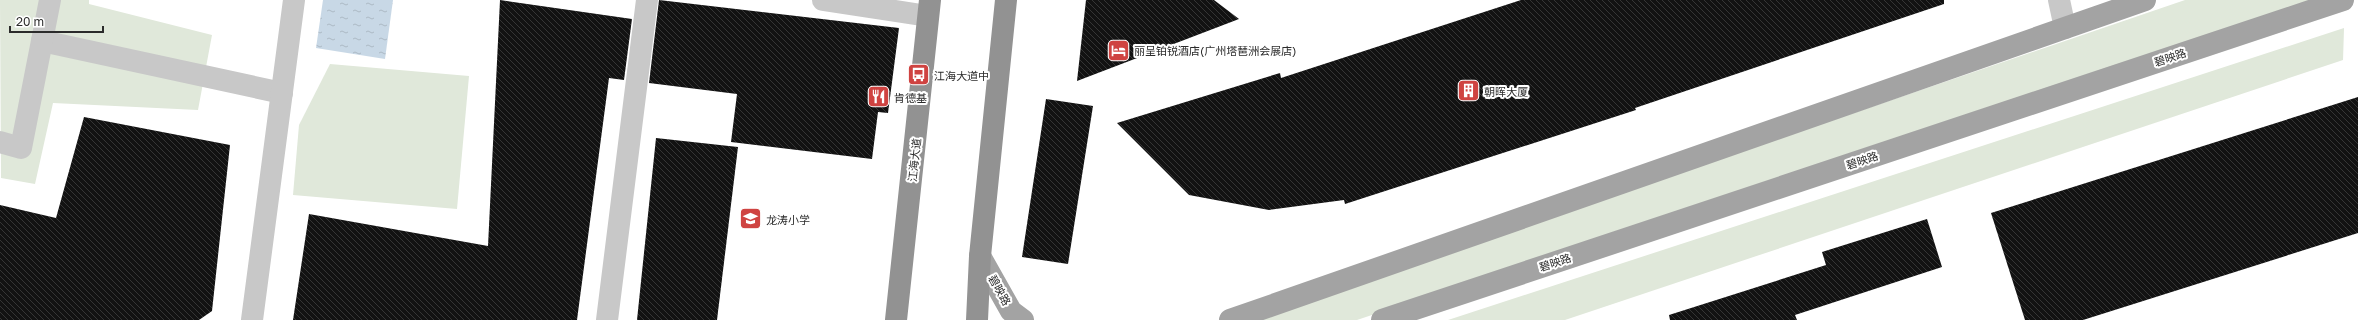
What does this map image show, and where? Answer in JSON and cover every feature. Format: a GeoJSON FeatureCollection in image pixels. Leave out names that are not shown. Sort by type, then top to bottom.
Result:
{"type":"FeatureCollection","features":[{"type":"Feature","properties":{"kind":"highway"},"geometry":{"type":"LineString","coordinates":[[977,320],[980,256],[1006,0]]}},
{"type":"Feature","properties":{"kind":"highway","name":"江海大道"},"geometry":{"type":"LineString","coordinates":[[896,320],[929,8]]}},
{"type":"Feature","properties":{"kind":"main road"},"geometry":{"type":"LineString","coordinates":[[1230,320],[2145,0]]}},
{"type":"Feature","properties":{"kind":"main road","name":"碧映路"},"geometry":{"type":"LineString","coordinates":[[1382,320],[2343,0]]}},
{"type":"Feature","properties":{"kind":"main road","name":"碧映路"},"geometry":{"type":"LineString","coordinates":[[980,256],[1011,311],[1023,320]]}},
{"type":"Feature","properties":{"kind":"street"},"geometry":{"type":"LineString","coordinates":[[0,142],[21,148],[50,0]]}},
{"type":"Feature","properties":{"kind":"street"},"geometry":{"type":"LineString","coordinates":[[252,320],[294,0]]}},
{"type":"Feature","properties":{"kind":"street"},"geometry":{"type":"LineString","coordinates":[[607,320],[647,0]]}},
{"type":"Feature","properties":{"kind":"street"},"geometry":{"type":"LineString","coordinates":[[823,0],[929,8]]}},
{"type":"Feature","properties":{"kind":"street"},"geometry":{"type":"LineString","coordinates":[[2060,0],[2065,28]]}},
{"type":"Feature","properties":{"kind":"street"},"geometry":{"type":"LineString","coordinates":[[42,41],[282,92]]}},
{"type":"Feature","properties":{"kind":"shaded area"},"geometry":{"type":"Polygon","coordinates":[[[0,0],[89,0],[89,4],[212,35],[198,110],[53,103],[35,184],[1,178],[0,0]]]}},
{"type":"Feature","properties":{"kind":"shaded area"},"geometry":{"type":"Polygon","coordinates":[[[2185,0],[2312,0],[1357,320],[1246,320],[2185,0]]]}},
{"type":"Feature","properties":{"kind":"shaded area"},"geometry":{"type":"Polygon","coordinates":[[[2344,28],[2343,60],[1565,320],[1448,320],[2344,28]]]}},
{"type":"Feature","properties":{"kind":"shaded area"},"geometry":{"type":"Polygon","coordinates":[[[330,64],[469,76],[457,209],[293,195],[299,125],[330,64]]]}},
{"type":"Feature","properties":{"kind":"water"},"geometry":{"type":"Polygon","coordinates":[[[323,0],[393,0],[385,59],[316,48],[323,0]]]}},
{"type":"Feature","properties":{"kind":"building"},"geometry":{"type":"Polygon","coordinates":[[[500,0],[632,19],[624,80],[609,78],[577,320],[293,320],[309,214],[488,246],[500,0]]]}},
{"type":"Feature","properties":{"kind":"building"},"geometry":{"type":"Polygon","coordinates":[[[659,0],[899,28],[888,113],[878,112],[872,159],[731,142],[737,94],[649,83],[659,0]]]}},
{"type":"Feature","properties":{"kind":"building","name":"丽呈铂锐酒店(广州塔琶洲会展店)"},"geometry":{"type":"Polygon","coordinates":[[[1086,0],[1214,0],[1239,19],[1077,81],[1086,0]]]}},
{"type":"Feature","properties":{"kind":"building"},"geometry":{"type":"Polygon","coordinates":[[[1521,0],[1944,0],[1944,4],[1635,108],[1636,110],[1345,204],[1344,200],[1269,210],[1189,195],[1117,123],[1280,73],[1281,78],[1521,0]]]}},
{"type":"Feature","properties":{"kind":"building"},"geometry":{"type":"Polygon","coordinates":[[[2358,97],[2358,233],[2083,320],[2025,320],[1991,213],[2358,97]]]}},
{"type":"Feature","properties":{"kind":"building"},"geometry":{"type":"Polygon","coordinates":[[[1046,99],[1093,106],[1068,264],[1022,257],[1046,99]]]}},
{"type":"Feature","properties":{"kind":"building"},"geometry":{"type":"Polygon","coordinates":[[[84,117],[230,145],[212,311],[199,320],[0,320],[0,205],[56,218],[84,117]]]}},
{"type":"Feature","properties":{"kind":"building"},"geometry":{"type":"Polygon","coordinates":[[[656,138],[738,147],[717,320],[637,320],[656,138]]]}},
{"type":"Feature","properties":{"kind":"building"},"geometry":{"type":"Polygon","coordinates":[[[1927,219],[1942,267],[1795,315],[1797,320],[1670,320],[1669,315],[1826,265],[1822,252],[1927,219]]]}},
{"type":"Feature","properties":{"kind":"place","name":"丽呈铂锐酒店(广州塔琶洲会展店)"},"geometry":{"type":"Point","coordinates":[1119,50]}},
{"type":"Feature","properties":{"kind":"place","name":"江海大道中"},"geometry":{"type":"Point","coordinates":[918,75]}},
{"type":"Feature","properties":{"kind":"place","name":"朝晖大厦"},"geometry":{"type":"Point","coordinates":[1469,91]}},
{"type":"Feature","properties":{"kind":"place","name":"肯德基"},"geometry":{"type":"Point","coordinates":[878,97]}},
{"type":"Feature","properties":{"kind":"place","name":"龙涛小学"},"geometry":{"type":"Point","coordinates":[751,219]}}]}
